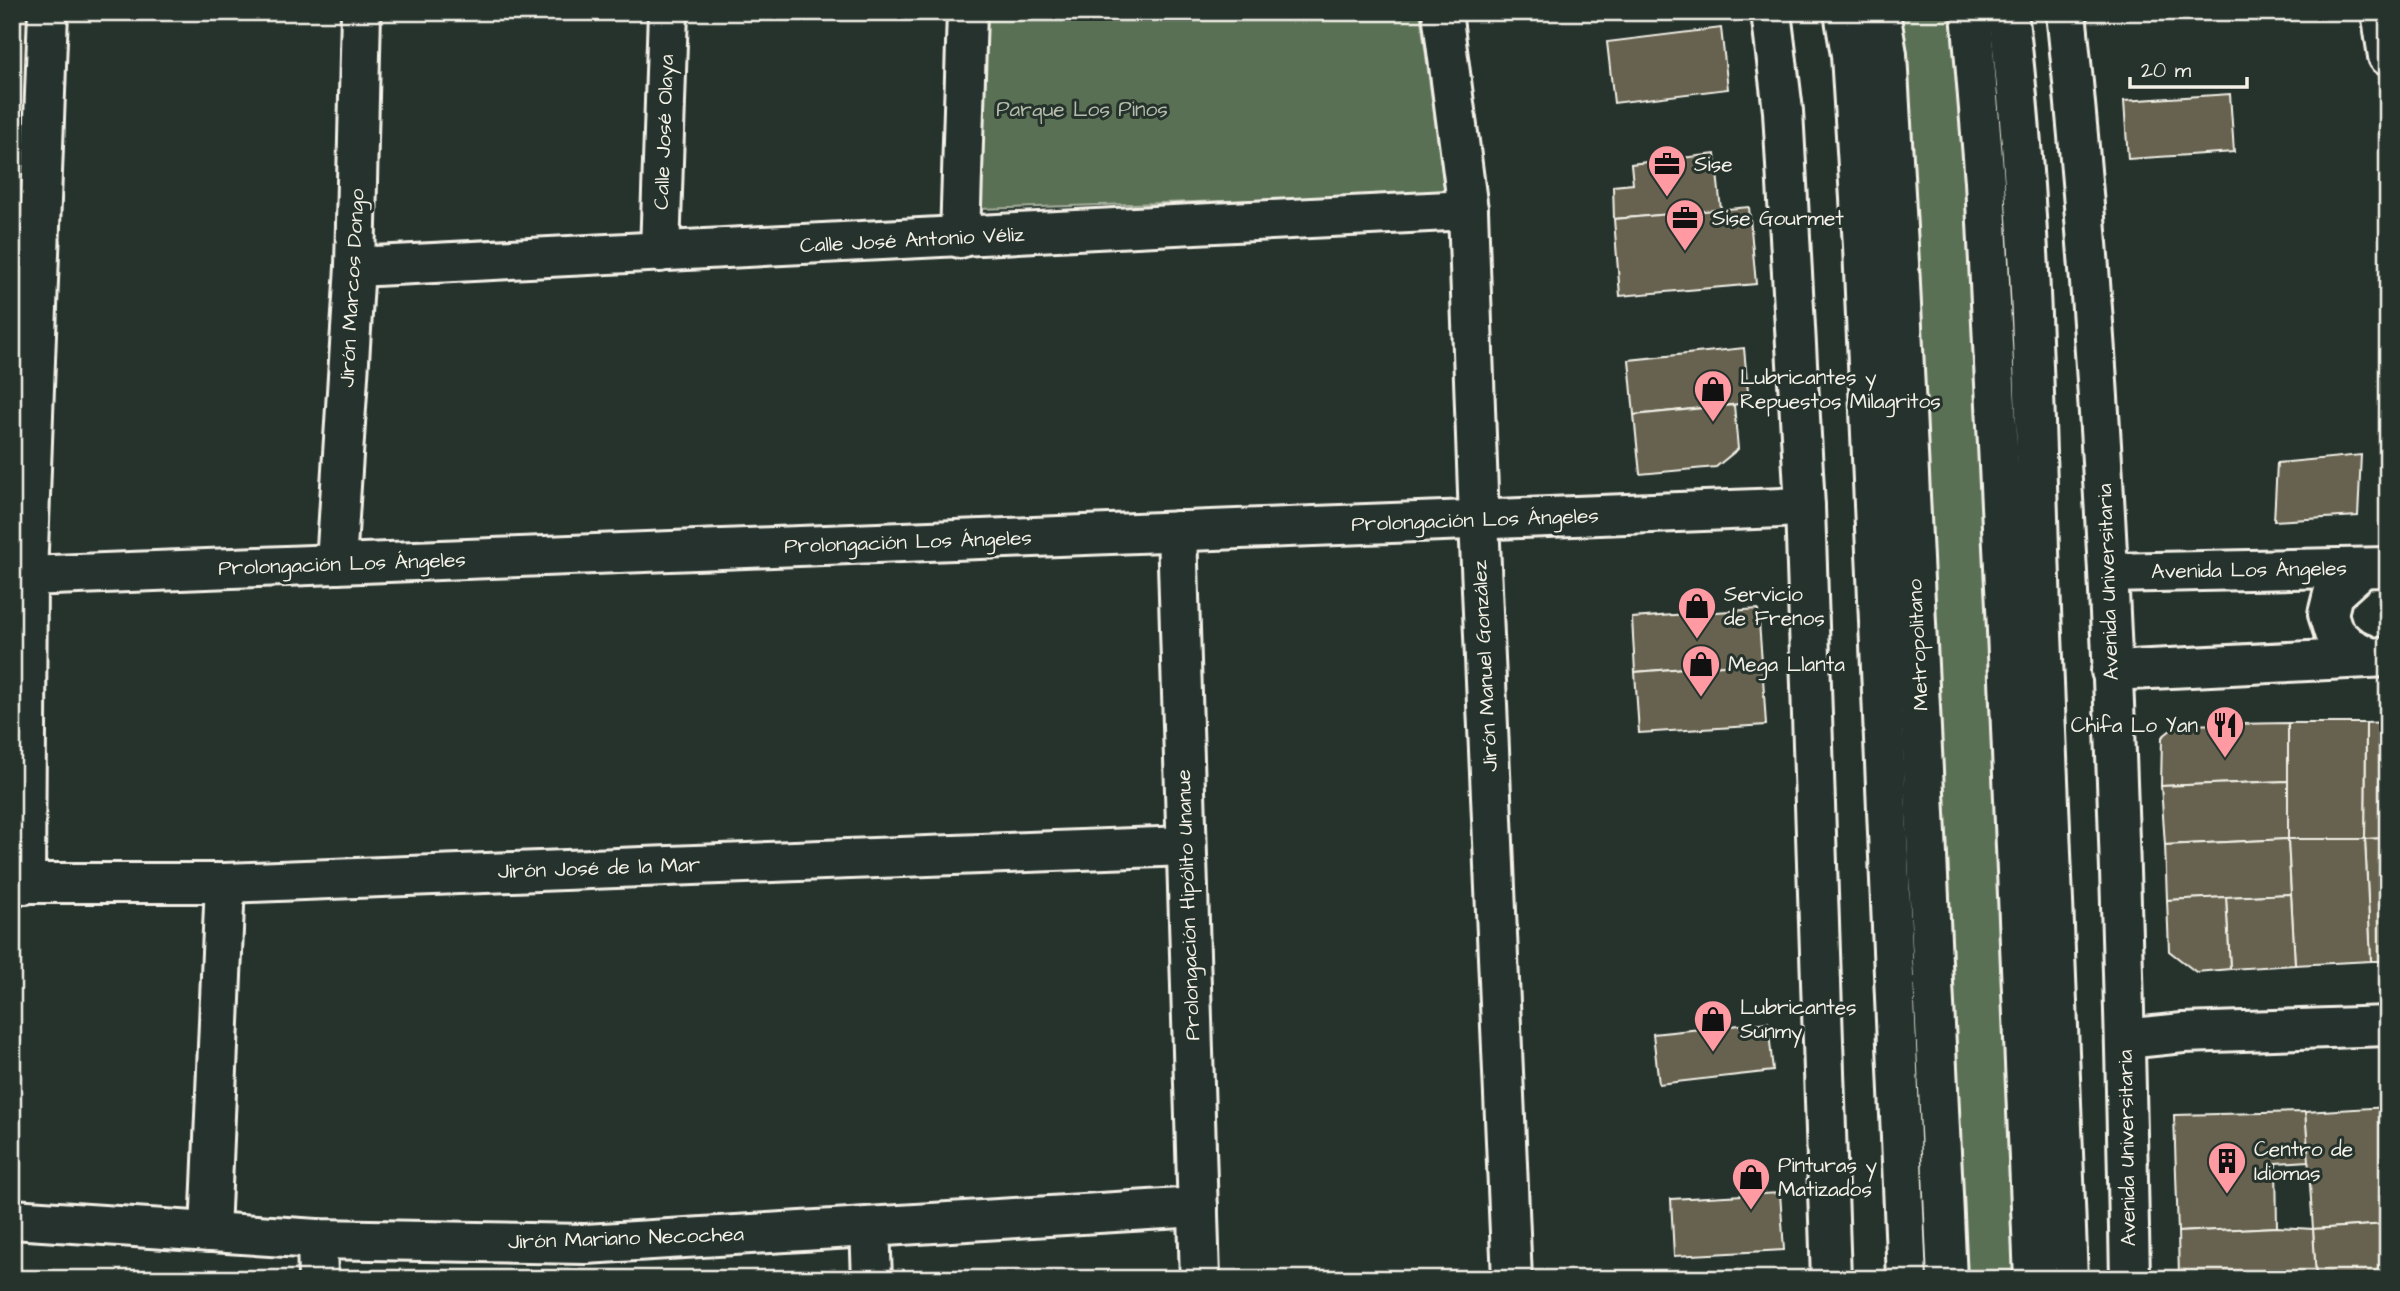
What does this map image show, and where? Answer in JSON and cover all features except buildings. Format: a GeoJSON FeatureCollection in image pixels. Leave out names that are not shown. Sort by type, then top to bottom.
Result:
{"type":"FeatureCollection","features":[{"type":"Feature","properties":{"kind":"street"},"geometry":{"type":"LineString","coordinates":[[19,884],[20,575],[48,12]]}},
{"type":"Feature","properties":{"kind":"street","name":"Jirón Marcos Dongo"},"geometry":{"type":"LineString","coordinates":[[336,564],[355,267],[361,12]]}},
{"type":"Feature","properties":{"kind":"street","name":"Calle José Olaya"},"geometry":{"type":"LineString","coordinates":[[660,252],[668,12]]}},
{"type":"Feature","properties":{"kind":"street"},"geometry":{"type":"LineString","coordinates":[[960,238],[967,12]]}},
{"type":"Feature","properties":{"kind":"street","name":"Jirón Manuel González"},"geometry":{"type":"LineString","coordinates":[[1442,12],[1468,211],[1512,1279]]}},
{"type":"Feature","properties":{"kind":"street"},"geometry":{"type":"LineString","coordinates":[[1771,12],[1783,111],[1805,507],[1830,1279]]}},
{"type":"Feature","properties":{"kind":"street"},"geometry":{"type":"LineString","coordinates":[[1844,12],[1851,55],[1865,287],[1908,1279]]}},
{"type":"Feature","properties":{"kind":"street","name":"Metropolitano"},"geometry":{"type":"LineString","coordinates":[[1881,12],[1887,54],[1898,249],[1947,1279]]}},
{"type":"Feature","properties":{"kind":"street"},"geometry":{"type":"LineString","coordinates":[[1971,12],[1986,181],[2034,1279]]}},
{"type":"Feature","properties":{"kind":"street"},"geometry":{"type":"LineString","coordinates":[[2008,12],[2019,100],[2027,260],[2060,1027],[2068,1279]]}},
{"type":"Feature","properties":{"kind":"street","name":"Avenida Universitaria"},"geometry":{"type":"LineString","coordinates":[[2066,12],[2098,363],[2109,573],[2125,1040],[2130,1279]]}},
{"type":"Feature","properties":{"kind":"street"},"geometry":{"type":"LineString","coordinates":[[2381,12],[2388,56]]}},
{"type":"Feature","properties":{"kind":"street","name":"Calle José Antonio Véliz"},"geometry":{"type":"LineString","coordinates":[[355,267],[1468,211]]}},
{"type":"Feature","properties":{"kind":"street","name":"Prolongación Los Ángeles"},"geometry":{"type":"LineString","coordinates":[[20,575],[1805,507]]}},
{"type":"Feature","properties":{"kind":"street","name":"Prolongación Hipólito Unanue"},"geometry":{"type":"LineString","coordinates":[[1177,531],[1200,1279]]}},
{"type":"Feature","properties":{"kind":"street"},"geometry":{"type":"LineString","coordinates":[[2375,567],[2333,594],[2328,614],[2334,633],[2348,646],[2379,657]]}},
{"type":"Feature","properties":{"kind":"street","name":"Avenida Los Ángeles"},"geometry":{"type":"LineString","coordinates":[[2109,573],[2375,567]]}},
{"type":"Feature","properties":{"kind":"street"},"geometry":{"type":"LineString","coordinates":[[2111,671],[2379,657]]}},
{"type":"Feature","properties":{"kind":"street","name":"Jirón José de la Mar"},"geometry":{"type":"LineString","coordinates":[[19,884],[225,883],[1186,846]]}},
{"type":"Feature","properties":{"kind":"street"},"geometry":{"type":"LineString","coordinates":[[210,1232],[225,883]]}},
{"type":"Feature","properties":{"kind":"street"},"geometry":{"type":"LineString","coordinates":[[2125,1040],[2183,1033],[2388,1026]]}},
{"type":"Feature","properties":{"kind":"street","name":"Jirón Mariano Necochea"},"geometry":{"type":"LineString","coordinates":[[12,1219],[317,1239],[586,1244],[1198,1207]]}},
{"type":"Feature","properties":{"kind":"street"},"geometry":{"type":"LineString","coordinates":[[870,1227],[872,1279]]}},
{"type":"Feature","properties":{"kind":"street"},"geometry":{"type":"LineString","coordinates":[[317,1239],[318,1279]]}},
{"type":"Feature","properties":{"kind":"shaded area"},"geometry":{"type":"Polygon","coordinates":[[[12,12],[26,12],[12,346],[12,12]]]}},
{"type":"Feature","properties":{"kind":"green space","name":"Parque Los Pinos"},"geometry":{"type":"Polygon","coordinates":[[[987,12],[1420,12],[1445,194],[979,209],[987,12]]]}},
{"type":"Feature","properties":{"kind":"green space"},"geometry":{"type":"Polygon","coordinates":[[[1894,12],[1954,12],[1964,94],[2019,1279],[1961,1279],[1894,12]]]}},
{"type":"Feature","properties":{"kind":"place","name":"Sise"},"geometry":{"type":"Point","coordinates":[1667,198]}},
{"type":"Feature","properties":{"kind":"place","name":"Sise Gourmet"},"geometry":{"type":"Point","coordinates":[1685,252]}},
{"type":"Feature","properties":{"kind":"place","name":"Lubricantes y Repuestos Milagritos"},"geometry":{"type":"Point","coordinates":[1713,423]}},
{"type":"Feature","properties":{"kind":"place","name":"Servicio de Frenos"},"geometry":{"type":"Point","coordinates":[1697,640]}},
{"type":"Feature","properties":{"kind":"place","name":"Mega Llanta"},"geometry":{"type":"Point","coordinates":[1701,698]}},
{"type":"Feature","properties":{"kind":"place","name":"Chifa Lo Yan"},"geometry":{"type":"Point","coordinates":[2225,759]}},
{"type":"Feature","properties":{"kind":"place","name":"Lubricantes Sunmy"},"geometry":{"type":"Point","coordinates":[1713,1053]}},
{"type":"Feature","properties":{"kind":"place","name":"Centro de Idiomas"},"geometry":{"type":"Point","coordinates":[2227,1195]}},
{"type":"Feature","properties":{"kind":"place","name":"Pinturas y Matizados"},"geometry":{"type":"Point","coordinates":[1751,1211]}}]}
